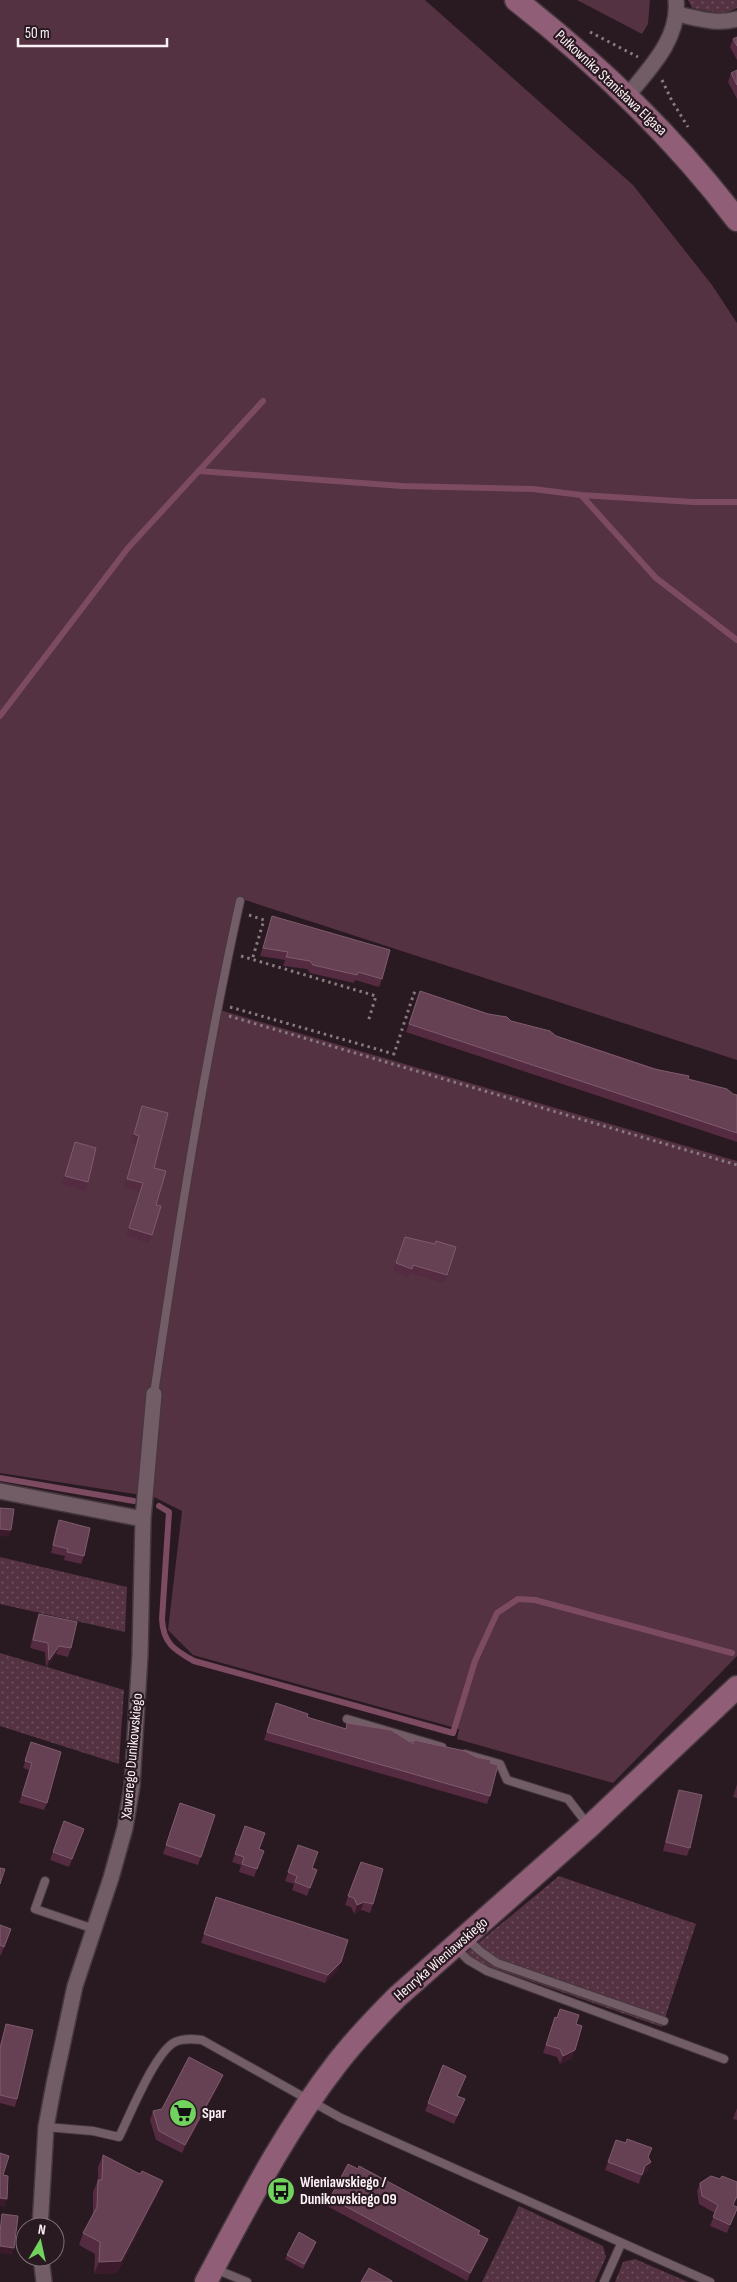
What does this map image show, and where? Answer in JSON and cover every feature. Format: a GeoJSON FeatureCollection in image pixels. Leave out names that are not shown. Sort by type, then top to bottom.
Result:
{"type":"FeatureCollection","features":[{"type":"Feature","properties":{"kind":"street","name":"Pułkownika Stanisława Elgasa"},"geometry":{"type":"LineString","coordinates":[[516,0],[560,35],[628,95],[670,138],[737,220]]}},
{"type":"Feature","properties":{"kind":"street"},"geometry":{"type":"LineString","coordinates":[[628,95],[660,55],[671,35],[677,7],[712,21],[726,22],[737,19]]}},
{"type":"Feature","properties":{"kind":"street","name":"Xawerego Dunikowskiego"},"geometry":{"type":"LineString","coordinates":[[41,2217],[46,2127],[75,1986],[125,1828],[132,1786],[140,1655],[144,1519],[154,1394]]}},
{"type":"Feature","properties":{"kind":"street"},"geometry":{"type":"LineString","coordinates":[[0,1492],[144,1519]]}},
{"type":"Feature","properties":{"kind":"street","name":"Henryka Wieniawskiego"},"geometry":{"type":"LineString","coordinates":[[210,2275],[253,2193],[311,2100],[338,2062],[370,2024],[397,1997],[589,1827],[737,1686]]}},
{"type":"Feature","properties":{"kind":"street"},"geometry":{"type":"LineString","coordinates":[[42,2267],[44,2282]]}},
{"type":"Feature","properties":{"kind":"lane"},"geometry":{"type":"LineString","coordinates":[[154,1394],[171,1273],[217,1008],[240,901]]}},
{"type":"Feature","properties":{"kind":"lane"},"geometry":{"type":"LineString","coordinates":[[347,1719],[500,1764],[506,1780],[568,1799],[589,1827]]}},
{"type":"Feature","properties":{"kind":"lane"},"geometry":{"type":"LineString","coordinates":[[44,1881],[35,1909],[94,1929]]}},
{"type":"Feature","properties":{"kind":"lane"},"geometry":{"type":"LineString","coordinates":[[460,1942],[497,1963],[664,2021]]}},
{"type":"Feature","properties":{"kind":"lane"},"geometry":{"type":"LineString","coordinates":[[460,1942],[468,1960],[487,1971],[724,2059]]}},
{"type":"Feature","properties":{"kind":"lane"},"geometry":{"type":"LineString","coordinates":[[46,2127],[93,2131],[120,2136],[160,2055],[175,2041],[190,2038],[202,2040],[341,2118],[710,2282]]}},
{"type":"Feature","properties":{"kind":"lane"},"geometry":{"type":"LineString","coordinates":[[604,2282],[621,2244]]}},
{"type":"Feature","properties":{"kind":"lane"},"geometry":{"type":"LineString","coordinates":[[210,2275],[247,2282]]}},
{"type":"Feature","properties":{"kind":"path"},"geometry":{"type":"LineString","coordinates":[[237,912],[264,920],[252,960]]}},
{"type":"Feature","properties":{"kind":"path"},"geometry":{"type":"LineString","coordinates":[[228,953],[376,996],[368,1022]]}},
{"type":"Feature","properties":{"kind":"path"},"geometry":{"type":"LineString","coordinates":[[217,1008],[394,1054],[414,994],[423,996]]}},
{"type":"Feature","properties":{"kind":"path"},"geometry":{"type":"LineString","coordinates":[[217,1008],[737,1165]]}},
{"type":"Feature","properties":{"kind":"shaded area"},"geometry":{"type":"Polygon","coordinates":[[[0,0],[425,0],[633,185],[712,285],[737,323],[737,1060],[245,900],[220,1010],[737,1161],[737,1656],[613,1783],[457,1739],[459,1729],[193,1655],[168,1630],[182,1511],[154,1497],[0,1473],[0,0]]]}},
{"type":"Feature","properties":{"kind":"shaded area"},"geometry":{"type":"Polygon","coordinates":[[[577,0],[650,0],[648,24],[642,34],[577,0]]]}},
{"type":"Feature","properties":{"kind":"shaded area"},"geometry":{"type":"Polygon","coordinates":[[[688,0],[737,0],[737,8],[724,14],[692,8],[688,0]]]}},
{"type":"Feature","properties":{"kind":"shaded area"},"geometry":{"type":"Polygon","coordinates":[[[0,1557],[127,1587],[125,1632],[0,1604],[0,1557]]]}},
{"type":"Feature","properties":{"kind":"shaded area"},"geometry":{"type":"Polygon","coordinates":[[[0,1653],[124,1690],[119,1764],[0,1726],[0,1653]]]}},
{"type":"Feature","properties":{"kind":"shaded area"},"geometry":{"type":"Polygon","coordinates":[[[559,1876],[696,1924],[662,2027],[461,1957],[559,1876]]]}},
{"type":"Feature","properties":{"kind":"shaded area"},"geometry":{"type":"Polygon","coordinates":[[[519,2206],[603,2246],[606,2257],[595,2282],[482,2282],[519,2206]]]}},
{"type":"Feature","properties":{"kind":"shaded area"},"geometry":{"type":"Polygon","coordinates":[[[635,2259],[688,2282],[615,2282],[623,2262],[635,2259]]]}},
{"type":"Feature","properties":{"kind":"building"},"geometry":{"type":"Polygon","coordinates":[[[737,37],[737,46],[733,39],[737,37]]]}},
{"type":"Feature","properties":{"kind":"building"},"geometry":{"type":"Polygon","coordinates":[[[737,70],[737,85],[731,73],[737,70]]]}},
{"type":"Feature","properties":{"kind":"building"},"geometry":{"type":"Polygon","coordinates":[[[272,916],[390,950],[382,979],[358,972],[357,975],[313,965],[310,961],[286,957],[288,952],[263,948],[272,916]]]}},
{"type":"Feature","properties":{"kind":"building"},"geometry":{"type":"Polygon","coordinates":[[[420,991],[488,1014],[507,1017],[511,1021],[550,1031],[556,1036],[654,1069],[689,1076],[688,1079],[727,1089],[737,1095],[737,1133],[409,1024],[420,991]]]}},
{"type":"Feature","properties":{"kind":"building"},"geometry":{"type":"Polygon","coordinates":[[[142,1106],[168,1113],[154,1168],[166,1171],[156,1205],[161,1206],[152,1235],[129,1228],[143,1183],[127,1179],[139,1136],[134,1134],[142,1106]]]}},
{"type":"Feature","properties":{"kind":"building"},"geometry":{"type":"Polygon","coordinates":[[[75,1142],[96,1148],[88,1182],[65,1176],[75,1142]]]}},
{"type":"Feature","properties":{"kind":"building"},"geometry":{"type":"Polygon","coordinates":[[[405,1237],[435,1244],[436,1241],[456,1247],[447,1275],[413,1265],[412,1269],[396,1263],[405,1237]]]}},
{"type":"Feature","properties":{"kind":"building"},"geometry":{"type":"Polygon","coordinates":[[[0,1508],[14,1509],[11,1530],[0,1529],[0,1508]]]}},
{"type":"Feature","properties":{"kind":"building"},"geometry":{"type":"Polygon","coordinates":[[[59,1520],[90,1528],[84,1556],[67,1552],[68,1549],[53,1545],[59,1520]]]}},
{"type":"Feature","properties":{"kind":"building"},"geometry":{"type":"Polygon","coordinates":[[[39,1614],[77,1622],[71,1648],[59,1646],[49,1660],[48,1643],[33,1640],[39,1614]]]}},
{"type":"Feature","properties":{"kind":"building"},"geometry":{"type":"Polygon","coordinates":[[[276,1703],[308,1714],[307,1717],[346,1729],[347,1723],[391,1730],[413,1744],[414,1740],[465,1751],[476,1757],[491,1760],[490,1763],[498,1765],[490,1796],[267,1732],[276,1703]]]}},
{"type":"Feature","properties":{"kind":"building"},"geometry":{"type":"Polygon","coordinates":[[[31,1742],[61,1752],[47,1803],[22,1795],[32,1763],[25,1761],[31,1742]]]}},
{"type":"Feature","properties":{"kind":"building"},"geometry":{"type":"Polygon","coordinates":[[[679,1790],[702,1795],[690,1848],[666,1842],[679,1790]]]}},
{"type":"Feature","properties":{"kind":"building"},"geometry":{"type":"Polygon","coordinates":[[[180,1803],[215,1815],[201,1857],[166,1845],[180,1803]]]}},
{"type":"Feature","properties":{"kind":"building"},"geometry":{"type":"Polygon","coordinates":[[[64,1821],[84,1829],[72,1859],[53,1852],[64,1821]]]}},
{"type":"Feature","properties":{"kind":"building"},"geometry":{"type":"Polygon","coordinates":[[[245,1826],[265,1833],[259,1849],[264,1851],[257,1869],[242,1864],[244,1857],[235,1854],[245,1826]]]}},
{"type":"Feature","properties":{"kind":"building"},"geometry":{"type":"Polygon","coordinates":[[[298,1845],[318,1852],[312,1868],[317,1870],[310,1888],[295,1882],[297,1876],[288,1872],[298,1845]]]}},
{"type":"Feature","properties":{"kind":"building"},"geometry":{"type":"Polygon","coordinates":[[[361,1862],[383,1869],[373,1904],[364,1902],[357,1905],[354,1898],[348,1896],[361,1862]]]}},
{"type":"Feature","properties":{"kind":"building"},"geometry":{"type":"Polygon","coordinates":[[[0,1868],[5,1869],[0,1884],[0,1868]]]}},
{"type":"Feature","properties":{"kind":"building"},"geometry":{"type":"Polygon","coordinates":[[[216,1897],[348,1940],[341,1962],[328,1975],[204,1934],[216,1897]]]}},
{"type":"Feature","properties":{"kind":"building"},"geometry":{"type":"Polygon","coordinates":[[[0,1925],[11,1929],[4,1947],[0,1945],[0,1925]]]}},
{"type":"Feature","properties":{"kind":"building"},"geometry":{"type":"Polygon","coordinates":[[[560,2009],[579,2015],[576,2024],[582,2026],[575,2050],[563,2056],[560,2049],[546,2045],[555,2017],[557,2018],[560,2009]]]}},
{"type":"Feature","properties":{"kind":"building"},"geometry":{"type":"Polygon","coordinates":[[[6,2024],[33,2030],[17,2099],[0,2095],[0,2049],[6,2024]]]}},
{"type":"Feature","properties":{"kind":"building","name":"Spar"},"geometry":{"type":"Polygon","coordinates":[[[189,2057],[223,2075],[185,2145],[159,2131],[153,2111],[162,2109],[189,2057]]]}},
{"type":"Feature","properties":{"kind":"building"},"geometry":{"type":"Polygon","coordinates":[[[443,2065],[466,2076],[457,2096],[465,2099],[457,2116],[428,2103],[443,2065]]]}},
{"type":"Feature","properties":{"kind":"building"},"geometry":{"type":"Polygon","coordinates":[[[627,2139],[652,2148],[648,2157],[651,2162],[645,2166],[642,2175],[608,2162],[616,2140],[626,2143],[627,2139]]]}},
{"type":"Feature","properties":{"kind":"building"},"geometry":{"type":"Polygon","coordinates":[[[0,2153],[9,2156],[3,2175],[8,2176],[7,2199],[0,2198],[0,2153]]]}},
{"type":"Feature","properties":{"kind":"building"},"geometry":{"type":"Polygon","coordinates":[[[103,2155],[140,2174],[142,2171],[163,2181],[121,2261],[99,2262],[100,2242],[83,2233],[97,2207],[98,2180],[102,2180],[103,2155]]]}},
{"type":"Feature","properties":{"kind":"building"},"geometry":{"type":"Polygon","coordinates":[[[348,2164],[358,2169],[359,2166],[480,2231],[478,2234],[488,2239],[470,2273],[330,2198],[348,2164]]]}},
{"type":"Feature","properties":{"kind":"building"},"geometry":{"type":"Polygon","coordinates":[[[711,2176],[720,2179],[722,2176],[737,2182],[737,2196],[733,2205],[737,2209],[730,2225],[713,2217],[718,2205],[702,2196],[700,2183],[711,2176]]]}},
{"type":"Feature","properties":{"kind":"building"},"geometry":{"type":"Polygon","coordinates":[[[2,2214],[18,2216],[15,2217],[14,2248],[0,2246],[2,2214]]]}},
{"type":"Feature","properties":{"kind":"building"},"geometry":{"type":"Polygon","coordinates":[[[299,2232],[316,2242],[304,2264],[287,2255],[299,2232]]]}},
{"type":"Feature","properties":{"kind":"building"},"geometry":{"type":"Polygon","coordinates":[[[369,2268],[392,2281],[392,2282],[361,2282],[369,2268]]]}},
{"type":"Feature","properties":{"kind":"waterway"},"geometry":{"type":"LineString","coordinates":[[0,716],[128,548],[263,401]]}},
{"type":"Feature","properties":{"kind":"waterway"},"geometry":{"type":"LineString","coordinates":[[199,471],[402,486],[533,489],[581,495],[656,578],[737,640]]}},
{"type":"Feature","properties":{"kind":"waterway"},"geometry":{"type":"LineString","coordinates":[[581,495],[693,502],[737,502]]}},
{"type":"Feature","properties":{"kind":"waterway"},"geometry":{"type":"LineString","coordinates":[[0,1478],[134,1501]]}},
{"type":"Feature","properties":{"kind":"waterway"},"geometry":{"type":"LineString","coordinates":[[159,1506],[169,1512],[162,1619],[167,1640],[175,1649],[194,1661],[453,1733],[475,1661],[497,1613],[518,1599],[535,1600],[732,1653]]}},
{"type":"Feature","properties":{"kind":"place","name":"Spar"},"geometry":{"type":"Point","coordinates":[183,2113]}},
{"type":"Feature","properties":{"kind":"place","name":"Wieniawskiego / Dunikowskiego 09"},"geometry":{"type":"Point","coordinates":[281,2191]}}]}
